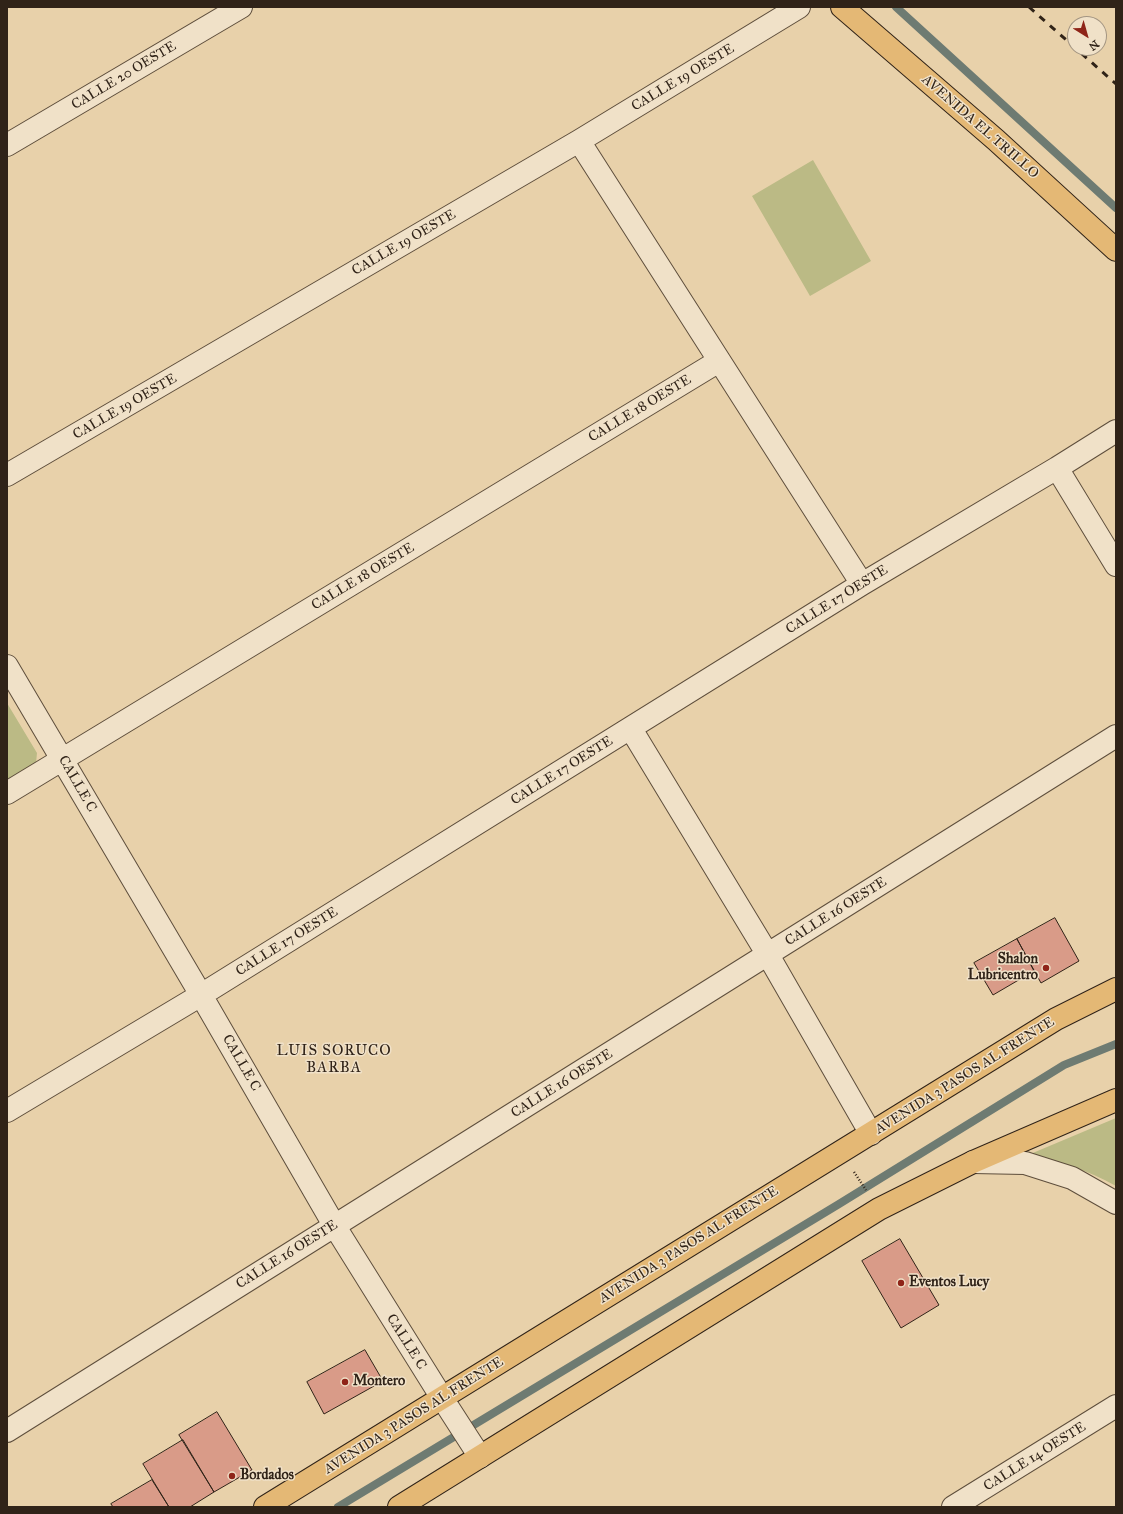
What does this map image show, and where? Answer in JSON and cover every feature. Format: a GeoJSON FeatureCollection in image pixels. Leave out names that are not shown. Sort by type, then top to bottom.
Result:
{"type":"FeatureCollection","features":[{"type":"Feature","properties":{"kind":"main road","name":"AVENIDA EL TRILLO"},"geometry":{"type":"LineString","coordinates":[[842,7],[996,140],[1116,250]]}},
{"type":"Feature","properties":{"kind":"main road","name":"AVENIDA 3 PASOS AL FRENTE"},"geometry":{"type":"LineString","coordinates":[[265,1507],[1056,1019],[1116,989]]}},
{"type":"Feature","properties":{"kind":"main road"},"geometry":{"type":"LineString","coordinates":[[399,1507],[879,1209],[973,1162],[1116,1100]]}},
{"type":"Feature","properties":{"kind":"street","name":"CALLE 20 OESTE"},"geometry":{"type":"LineString","coordinates":[[7,145],[241,7]]}},
{"type":"Feature","properties":{"kind":"street","name":"CALLE 19 OESTE"},"geometry":{"type":"LineString","coordinates":[[7,475],[579,141],[799,7]]}},
{"type":"Feature","properties":{"kind":"street"},"geometry":{"type":"LineString","coordinates":[[579,141],[862,584]]}},
{"type":"Feature","properties":{"kind":"street","name":"CALLE 18 OESTE"},"geometry":{"type":"LineString","coordinates":[[7,793],[719,361]]}},
{"type":"Feature","properties":{"kind":"street","name":"CALLE 17 OESTE"},"geometry":{"type":"LineString","coordinates":[[7,1111],[201,995],[862,584],[1057,468],[1116,431]]}},
{"type":"Feature","properties":{"kind":"street"},"geometry":{"type":"LineString","coordinates":[[1057,468],[1116,565]]}},
{"type":"Feature","properties":{"kind":"street","name":"CALLE C"},"geometry":{"type":"LineString","coordinates":[[7,666],[63,759],[334,1225],[480,1457]]}},
{"type":"Feature","properties":{"kind":"street"},"geometry":{"type":"LineString","coordinates":[[631,729],[768,955],[871,1134]]}},
{"type":"Feature","properties":{"kind":"street","name":"CALLE 16 OESTE"},"geometry":{"type":"LineString","coordinates":[[7,1431],[1116,736]]}},
{"type":"Feature","properties":{"kind":"street"},"geometry":{"type":"LineString","coordinates":[[973,1162],[1024,1163],[1072,1178],[1116,1203]]}},
{"type":"Feature","properties":{"kind":"street","name":"CALLE 14 OESTE"},"geometry":{"type":"LineString","coordinates":[[953,1507],[1116,1406]]}},
{"type":"Feature","properties":{"kind":"shaded area"},"geometry":{"type":"Polygon","coordinates":[[[813,160],[871,261],[810,296],[752,196],[813,160]]]}},
{"type":"Feature","properties":{"kind":"shaded area"},"geometry":{"type":"Polygon","coordinates":[[[7,703],[37,753],[36,763],[7,784],[7,703]]]}},
{"type":"Feature","properties":{"kind":"shaded area"},"geometry":{"type":"Polygon","coordinates":[[[1116,1118],[1116,1186],[1095,1175],[1073,1167],[1028,1155],[1116,1118]]]}},
{"type":"Feature","properties":{"kind":"building"},"geometry":{"type":"Polygon","coordinates":[[[1055,918],[1079,961],[1041,983],[1017,939],[1055,918]]]}},
{"type":"Feature","properties":{"kind":"building"},"geometry":{"type":"Polygon","coordinates":[[[1017,939],[1034,971],[993,995],[974,963],[1017,939]]]}},
{"type":"Feature","properties":{"kind":"building","name":"Eventos Lucy"},"geometry":{"type":"Polygon","coordinates":[[[900,1239],[939,1305],[901,1328],[862,1261],[900,1239]]]}},
{"type":"Feature","properties":{"kind":"building","name":"Montero"},"geometry":{"type":"Polygon","coordinates":[[[365,1350],[383,1381],[324,1414],[307,1382],[365,1350]]]}},
{"type":"Feature","properties":{"kind":"building"},"geometry":{"type":"Polygon","coordinates":[[[217,1412],[252,1470],[214,1492],[179,1435],[217,1412]]]}},
{"type":"Feature","properties":{"kind":"building"},"geometry":{"type":"Polygon","coordinates":[[[183,1440],[214,1492],[190,1507],[169,1507],[143,1464],[183,1440]]]}},
{"type":"Feature","properties":{"kind":"building"},"geometry":{"type":"Polygon","coordinates":[[[152,1480],[169,1507],[113,1507],[111,1504],[152,1480]]]}},
{"type":"Feature","properties":{"kind":"waterway"},"geometry":{"type":"LineString","coordinates":[[896,7],[1116,208]]}},
{"type":"Feature","properties":{"kind":"waterway"},"geometry":{"type":"LineString","coordinates":[[338,1507],[839,1204],[1064,1065],[1116,1044]]}},
{"type":"Feature","properties":{"kind":"railway"},"geometry":{"type":"LineString","coordinates":[[1029,7],[1116,84]]}},
{"type":"Feature","properties":{"kind":"place","name":"Shalon Lubricentro"},"geometry":{"type":"Point","coordinates":[1046,968]}},
{"type":"Feature","properties":{"kind":"place","name":"Eventos Lucy"},"geometry":{"type":"Point","coordinates":[901,1283]}},
{"type":"Feature","properties":{"kind":"place","name":"Montero"},"geometry":{"type":"Point","coordinates":[345,1382]}},
{"type":"Feature","properties":{"kind":"place","name":"Bordados"},"geometry":{"type":"Point","coordinates":[232,1476]}},
{"type":"Feature","properties":{"kind":"district","name":"LUIS SORUCO BARBA"},"geometry":{"type":"Point","coordinates":[334,1060]}}]}
